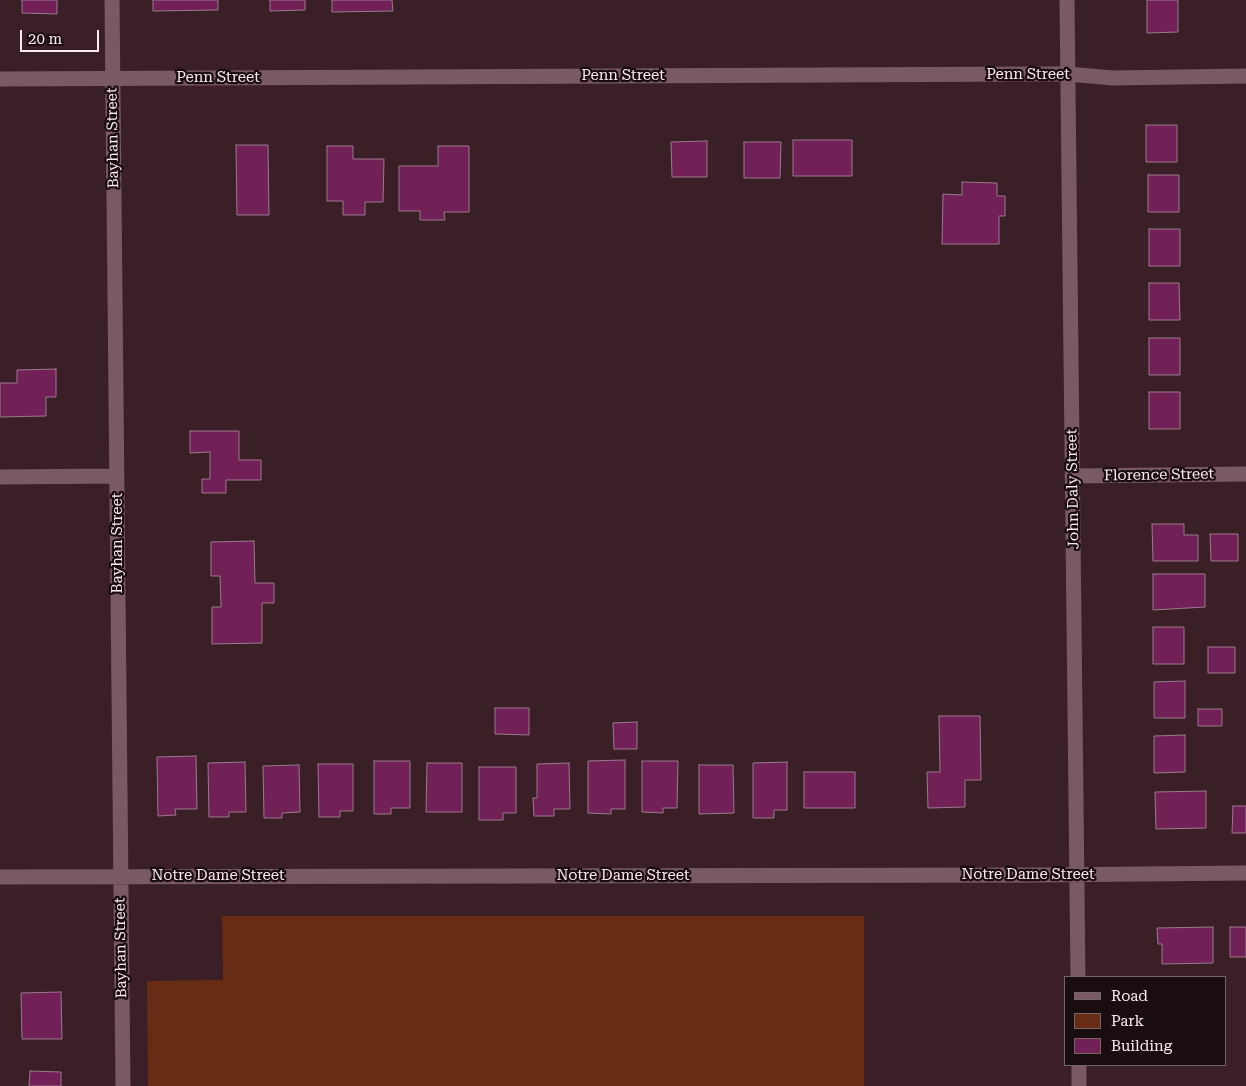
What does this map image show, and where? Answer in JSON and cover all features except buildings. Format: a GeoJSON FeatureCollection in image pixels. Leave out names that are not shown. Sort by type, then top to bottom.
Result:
{"type":"FeatureCollection","features":[{"type":"Feature","properties":{"kind":"street","name":"Bayhan Street"},"geometry":{"type":"LineString","coordinates":[[112,0],[123,1086]]}},
{"type":"Feature","properties":{"kind":"street","name":"John Daly Street"},"geometry":{"type":"LineString","coordinates":[[1067,0],[1078,976]]}},
{"type":"Feature","properties":{"kind":"street","name":"Penn Street"},"geometry":{"type":"LineString","coordinates":[[0,79],[1068,74],[1113,78],[1246,76]]}},
{"type":"Feature","properties":{"kind":"street","name":"Florence Street"},"geometry":{"type":"LineString","coordinates":[[1072,476],[1246,474]]}},
{"type":"Feature","properties":{"kind":"street"},"geometry":{"type":"LineString","coordinates":[[0,477],[117,476]]}},
{"type":"Feature","properties":{"kind":"street","name":"Notre Dame Street"},"geometry":{"type":"LineString","coordinates":[[0,877],[1246,873]]}},
{"type":"Feature","properties":{"kind":"street"},"geometry":{"type":"LineString","coordinates":[[1079,1066],[1079,1086]]}},
{"type":"Feature","properties":{"kind":"green space"},"geometry":{"type":"Polygon","coordinates":[[[222,916],[864,916],[864,1086],[148,1086],[147,981],[223,980],[222,916]]]}}]}
